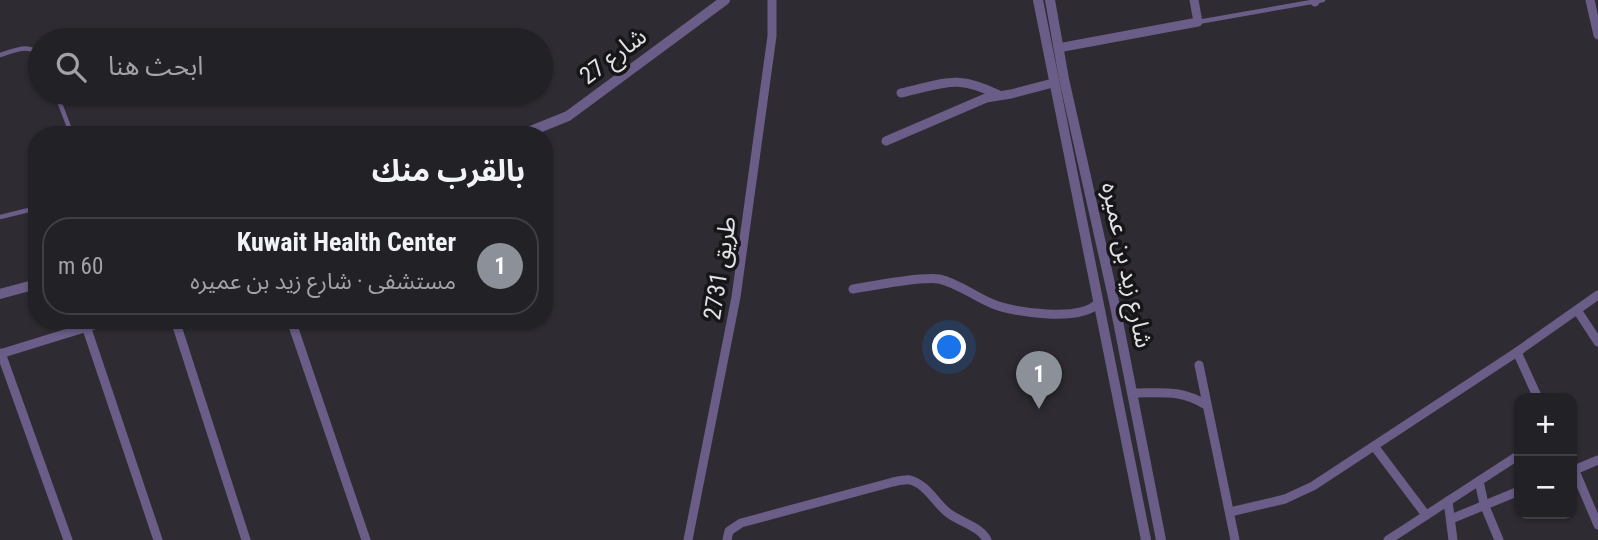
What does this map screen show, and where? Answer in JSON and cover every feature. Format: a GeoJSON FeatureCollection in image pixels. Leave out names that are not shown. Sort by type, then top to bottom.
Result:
{"type":"FeatureCollection","features":[{"type":"Feature","properties":{"kind":"street","name":"شارع 27"},"geometry":{"type":"LineString","coordinates":[[543,126],[568,116],[725,0]]}},
{"type":"Feature","properties":{"kind":"street","name":"طريق 2731"},"geometry":{"type":"LineString","coordinates":[[688,540],[736,297],[772,36],[772,0]]}},
{"type":"Feature","properties":{"kind":"street","name":"شارع زيد بن عميره"},"geometry":{"type":"LineString","coordinates":[[1038,0],[1146,540]]}},
{"type":"Feature","properties":{"kind":"street","name":"شارع زيد بن عميره"},"geometry":{"type":"LineString","coordinates":[[1049,0],[1115,306],[1161,540]]}},
{"type":"Feature","properties":{"kind":"street"},"geometry":{"type":"LineString","coordinates":[[1058,48],[1198,22],[1195,0]]}},
{"type":"Feature","properties":{"kind":"street"},"geometry":{"type":"LineString","coordinates":[[1590,0],[1598,35]]}},
{"type":"Feature","properties":{"kind":"street"},"geometry":{"type":"LineString","coordinates":[[901,93],[955,80],[978,85],[999,95]]}},
{"type":"Feature","properties":{"kind":"street"},"geometry":{"type":"LineString","coordinates":[[886,141],[986,98],[1053,83]]}},
{"type":"Feature","properties":{"kind":"street"},"geometry":{"type":"LineString","coordinates":[[853,289],[937,278],[995,305],[1027,312],[1077,313],[1091,310],[1098,303]]}},
{"type":"Feature","properties":{"kind":"street"},"geometry":{"type":"LineString","coordinates":[[0,294],[28,286]]}},
{"type":"Feature","properties":{"kind":"street"},"geometry":{"type":"LineString","coordinates":[[1230,512],[1285,499],[1313,486],[1517,352],[1598,295]]}},
{"type":"Feature","properties":{"kind":"street"},"geometry":{"type":"LineString","coordinates":[[1100,317],[1111,312],[1115,306]]}},
{"type":"Feature","properties":{"kind":"street"},"geometry":{"type":"LineString","coordinates":[[1577,310],[1598,342]]}},
{"type":"Feature","properties":{"kind":"street"},"geometry":{"type":"LineString","coordinates":[[68,540],[1,354],[71,329]]}},
{"type":"Feature","properties":{"kind":"street"},"geometry":{"type":"LineString","coordinates":[[87,329],[158,540]]}},
{"type":"Feature","properties":{"kind":"street"},"geometry":{"type":"LineString","coordinates":[[178,329],[246,540]]}},
{"type":"Feature","properties":{"kind":"street"},"geometry":{"type":"LineString","coordinates":[[294,329],[366,540]]}},
{"type":"Feature","properties":{"kind":"street"},"geometry":{"type":"LineString","coordinates":[[1517,352],[1536,393]]}},
{"type":"Feature","properties":{"kind":"street"},"geometry":{"type":"LineString","coordinates":[[1199,365],[1235,540]]}},
{"type":"Feature","properties":{"kind":"street"},"geometry":{"type":"LineString","coordinates":[[1133,393],[1176,393],[1192,396],[1206,405]]}},
{"type":"Feature","properties":{"kind":"street"},"geometry":{"type":"LineString","coordinates":[[1124,434],[1136,443],[1144,474],[1149,480]]}},
{"type":"Feature","properties":{"kind":"street"},"geometry":{"type":"LineString","coordinates":[[1374,446],[1426,515]]}},
{"type":"Feature","properties":{"kind":"street"},"geometry":{"type":"LineString","coordinates":[[1388,540],[1517,456]]}},
{"type":"Feature","properties":{"kind":"street"},"geometry":{"type":"LineString","coordinates":[[1577,467],[1598,460]]}},
{"type":"Feature","properties":{"kind":"street"},"geometry":{"type":"LineString","coordinates":[[1577,477],[1598,525]]}},
{"type":"Feature","properties":{"kind":"street"},"geometry":{"type":"LineString","coordinates":[[727,540],[729,531],[741,523],[909,480],[925,488],[946,511],[962,523],[976,528],[987,540]]}},
{"type":"Feature","properties":{"kind":"street"},"geometry":{"type":"LineString","coordinates":[[1479,481],[1484,504],[1499,540]]}},
{"type":"Feature","properties":{"kind":"street"},"geometry":{"type":"LineString","coordinates":[[1451,519],[1514,493]]}},
{"type":"Feature","properties":{"kind":"street"},"geometry":{"type":"LineString","coordinates":[[1448,501],[1453,540]]}},
{"type":"Feature","properties":{"kind":"lane"},"geometry":{"type":"LineString","coordinates":[[1198,22],[1318,1]]}},
{"type":"Feature","properties":{"kind":"lane"},"geometry":{"type":"LineString","coordinates":[[0,55],[28,49]]}},
{"type":"Feature","properties":{"kind":"lane"},"geometry":{"type":"LineString","coordinates":[[61,105],[69,126]]}},
{"type":"Feature","properties":{"kind":"lane"},"geometry":{"type":"LineString","coordinates":[[0,217],[28,210]]}},
{"type":"Feature","properties":{"kind":"place","name":"Kuwait Health Center"},"geometry":{"type":"Point","coordinates":[1039,409]}}]}
